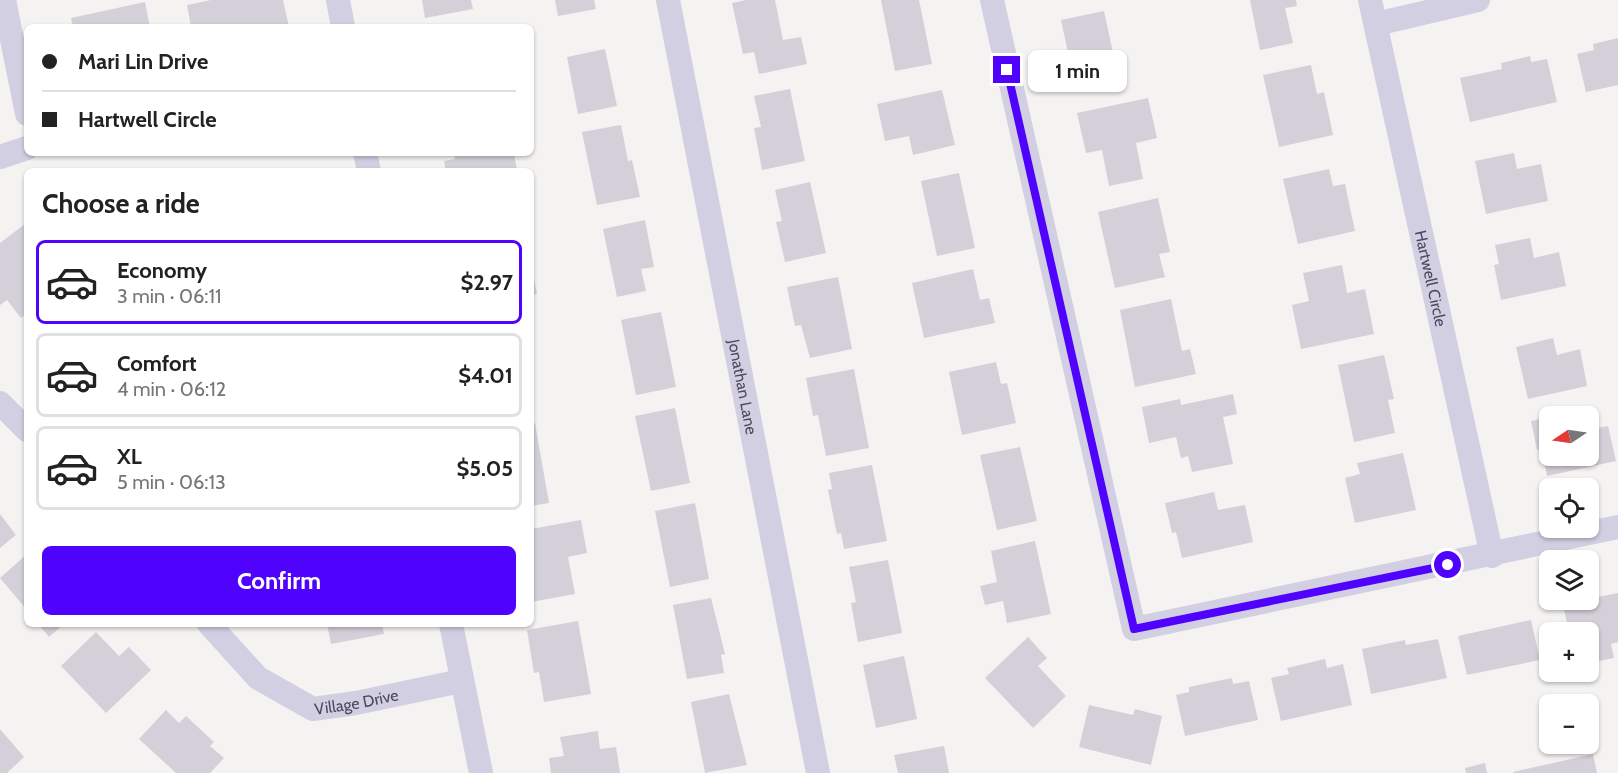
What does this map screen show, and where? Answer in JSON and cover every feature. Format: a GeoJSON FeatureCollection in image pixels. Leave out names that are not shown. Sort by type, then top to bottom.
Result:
{"type":"FeatureCollection","features":[{"type":"Feature","properties":{"kind":"street"},"geometry":{"type":"LineString","coordinates":[[4,0],[24,99]]}},
{"type":"Feature","properties":{"kind":"street"},"geometry":{"type":"LineString","coordinates":[[338,0],[342,24]]}},
{"type":"Feature","properties":{"kind":"street","name":"Jonathan Lane"},"geometry":{"type":"LineString","coordinates":[[668,0],[818,773]]}},
{"type":"Feature","properties":{"kind":"street"},"geometry":{"type":"LineString","coordinates":[[992,0],[1134,629],[1492,556],[1618,527]]}},
{"type":"Feature","properties":{"kind":"street","name":"Hartwell Circle"},"geometry":{"type":"LineString","coordinates":[[1370,0],[1492,556]]}},
{"type":"Feature","properties":{"kind":"street"},"geometry":{"type":"LineString","coordinates":[[1376,24],[1478,0]]}},
{"type":"Feature","properties":{"kind":"street"},"geometry":{"type":"LineString","coordinates":[[0,157],[24,149]]}},
{"type":"Feature","properties":{"kind":"street"},"geometry":{"type":"LineString","coordinates":[[0,403],[24,427]]}},
{"type":"Feature","properties":{"kind":"street","name":"Village Drive"},"geometry":{"type":"LineString","coordinates":[[212,627],[258,678],[313,710],[461,681]]}},
{"type":"Feature","properties":{"kind":"street"},"geometry":{"type":"LineString","coordinates":[[452,627],[481,773]]}},
{"type":"Feature","properties":{"kind":"building"},"geometry":{"type":"Polygon","coordinates":[[[211,0],[283,0],[288,24],[190,24],[187,5],[211,0]]]}},
{"type":"Feature","properties":{"kind":"building"},"geometry":{"type":"Polygon","coordinates":[[[422,0],[471,0],[473,9],[425,18],[422,0]]]}},
{"type":"Feature","properties":{"kind":"building"},"geometry":{"type":"Polygon","coordinates":[[[555,0],[594,0],[596,9],[558,16],[555,0]]]}},
{"type":"Feature","properties":{"kind":"building"},"geometry":{"type":"Polygon","coordinates":[[[746,0],[775,0],[783,40],[801,37],[807,64],[759,74],[754,52],[743,54],[732,3],[746,0]]]}},
{"type":"Feature","properties":{"kind":"building"},"geometry":{"type":"Polygon","coordinates":[[[881,0],[919,0],[932,64],[895,71],[881,0]]]}},
{"type":"Feature","properties":{"kind":"building"},"geometry":{"type":"Polygon","coordinates":[[[1250,0],[1296,0],[1297,6],[1285,8],[1293,43],[1260,50],[1250,0]]]}},
{"type":"Feature","properties":{"kind":"building"},"geometry":{"type":"Polygon","coordinates":[[[145,2],[149,24],[72,24],[71,18],[145,2]]]}},
{"type":"Feature","properties":{"kind":"building"},"geometry":{"type":"Polygon","coordinates":[[[1104,11],[1119,80],[1076,90],[1061,20],[1104,11]]]}},
{"type":"Feature","properties":{"kind":"building"},"geometry":{"type":"Polygon","coordinates":[[[1618,38],[1618,85],[1586,92],[1577,54],[1594,50],[1593,44],[1618,38]]]}},
{"type":"Feature","properties":{"kind":"building"},"geometry":{"type":"Polygon","coordinates":[[[605,49],[617,106],[578,114],[567,57],[605,49]]]}},
{"type":"Feature","properties":{"kind":"building"},"geometry":{"type":"Polygon","coordinates":[[[1530,56],[1531,62],[1547,59],[1557,102],[1470,122],[1460,78],[1502,69],[1501,63],[1530,56]]]}},
{"type":"Feature","properties":{"kind":"building"},"geometry":{"type":"Polygon","coordinates":[[[1311,65],[1317,94],[1324,92],[1333,135],[1279,147],[1263,75],[1311,65]]]}},
{"type":"Feature","properties":{"kind":"building"},"geometry":{"type":"Polygon","coordinates":[[[790,89],[805,161],[762,170],[754,128],[761,127],[754,96],[790,89]]]}},
{"type":"Feature","properties":{"kind":"building"},"geometry":{"type":"Polygon","coordinates":[[[942,90],[955,145],[913,155],[909,136],[885,141],[877,104],[942,90]]]}},
{"type":"Feature","properties":{"kind":"building"},"geometry":{"type":"Polygon","coordinates":[[[1148,98],[1157,138],[1136,143],[1143,179],[1109,186],[1102,150],[1086,153],[1077,113],[1148,98]]]}},
{"type":"Feature","properties":{"kind":"building"},"geometry":{"type":"Polygon","coordinates":[[[621,125],[628,161],[632,160],[640,197],[597,205],[582,132],[621,125]]]}},
{"type":"Feature","properties":{"kind":"building"},"geometry":{"type":"Polygon","coordinates":[[[1514,153],[1517,169],[1541,164],[1548,201],[1486,214],[1475,161],[1514,153]]]}},
{"type":"Feature","properties":{"kind":"building"},"geometry":{"type":"Polygon","coordinates":[[[454,156],[514,156],[516,168],[445,168],[444,161],[455,159],[454,156]]]}},
{"type":"Feature","properties":{"kind":"building"},"geometry":{"type":"Polygon","coordinates":[[[1329,169],[1333,186],[1345,184],[1355,231],[1298,244],[1283,179],[1329,169]]]}},
{"type":"Feature","properties":{"kind":"building"},"geometry":{"type":"Polygon","coordinates":[[[959,173],[975,248],[937,256],[921,181],[959,173]]]}},
{"type":"Feature","properties":{"kind":"building"},"geometry":{"type":"Polygon","coordinates":[[[810,182],[826,253],[785,262],[776,222],[782,221],[775,190],[810,182]]]}},
{"type":"Feature","properties":{"kind":"building"},"geometry":{"type":"Polygon","coordinates":[[[1158,198],[1170,252],[1159,254],[1165,277],[1115,288],[1098,212],[1158,198]]]}},
{"type":"Feature","properties":{"kind":"building"},"geometry":{"type":"Polygon","coordinates":[[[645,220],[654,267],[641,269],[646,291],[617,297],[603,229],[645,220]]]}},
{"type":"Feature","properties":{"kind":"building"},"geometry":{"type":"Polygon","coordinates":[[[24,225],[24,316],[21,318],[7,300],[0,305],[0,243],[24,225]]]}},
{"type":"Feature","properties":{"kind":"building"},"geometry":{"type":"Polygon","coordinates":[[[1530,238],[1534,258],[1559,252],[1566,286],[1501,300],[1494,265],[1499,264],[1495,245],[1530,238]]]}},
{"type":"Feature","properties":{"kind":"building"},"geometry":{"type":"Polygon","coordinates":[[[1342,265],[1347,293],[1365,289],[1374,334],[1301,349],[1292,305],[1309,301],[1303,273],[1342,265]]]}},
{"type":"Feature","properties":{"kind":"building"},"geometry":{"type":"Polygon","coordinates":[[[973,269],[980,300],[989,298],[995,323],[924,338],[912,283],[973,269]]]}},
{"type":"Feature","properties":{"kind":"building"},"geometry":{"type":"Polygon","coordinates":[[[838,277],[852,349],[810,358],[801,325],[795,326],[787,287],[838,277]]]}},
{"type":"Feature","properties":{"kind":"building"},"geometry":{"type":"Polygon","coordinates":[[[1171,299],[1182,351],[1190,349],[1196,374],[1135,387],[1120,310],[1171,299]]]}},
{"type":"Feature","properties":{"kind":"building"},"geometry":{"type":"Polygon","coordinates":[[[661,312],[676,387],[636,395],[621,320],[661,312]]]}},
{"type":"Feature","properties":{"kind":"building"},"geometry":{"type":"Polygon","coordinates":[[[1553,338],[1557,355],[1580,349],[1587,386],[1528,399],[1516,347],[1553,338]]]}},
{"type":"Feature","properties":{"kind":"building"},"geometry":{"type":"Polygon","coordinates":[[[1384,355],[1394,399],[1388,400],[1395,433],[1354,442],[1338,365],[1384,355]]]}},
{"type":"Feature","properties":{"kind":"building"},"geometry":{"type":"Polygon","coordinates":[[[996,362],[1001,384],[1007,383],[1016,423],[962,435],[949,372],[996,362]]]}},
{"type":"Feature","properties":{"kind":"building"},"geometry":{"type":"Polygon","coordinates":[[[854,369],[869,448],[826,456],[818,415],[813,416],[806,378],[854,369]]]}},
{"type":"Feature","properties":{"kind":"building"},"geometry":{"type":"Polygon","coordinates":[[[1233,394],[1237,414],[1223,417],[1233,464],[1192,472],[1188,456],[1181,458],[1176,437],[1149,443],[1142,407],[1180,399],[1181,405],[1233,394]]]}},
{"type":"Feature","properties":{"kind":"building"},"geometry":{"type":"Polygon","coordinates":[[[675,408],[690,483],[651,491],[635,416],[675,408]]]}},
{"type":"Feature","properties":{"kind":"building"},"geometry":{"type":"Polygon","coordinates":[[[1539,419],[1539,450],[1537,450],[1531,421],[1539,419]]]}},
{"type":"Feature","properties":{"kind":"building"},"geometry":{"type":"Polygon","coordinates":[[[534,423],[549,503],[534,506],[534,423]]]}},
{"type":"Feature","properties":{"kind":"building"},"geometry":{"type":"Polygon","coordinates":[[[1608,426],[1616,461],[1599,465],[1599,428],[1608,426]]]}},
{"type":"Feature","properties":{"kind":"building"},"geometry":{"type":"Polygon","coordinates":[[[1020,447],[1037,521],[997,530],[980,455],[1020,447]]]}},
{"type":"Feature","properties":{"kind":"building"},"geometry":{"type":"Polygon","coordinates":[[[1403,453],[1416,510],[1355,523],[1345,478],[1360,474],[1357,463],[1403,453]]]}},
{"type":"Feature","properties":{"kind":"building"},"geometry":{"type":"Polygon","coordinates":[[[872,465],[887,541],[844,549],[841,533],[837,534],[828,490],[832,489],[829,473],[872,465]]]}},
{"type":"Feature","properties":{"kind":"building"},"geometry":{"type":"Polygon","coordinates":[[[1545,466],[1593,466],[1547,476],[1545,466]]]}},
{"type":"Feature","properties":{"kind":"building"},"geometry":{"type":"Polygon","coordinates":[[[1214,492],[1218,510],[1245,505],[1253,542],[1182,558],[1176,532],[1172,533],[1165,503],[1214,492]]]}},
{"type":"Feature","properties":{"kind":"building"},"geometry":{"type":"Polygon","coordinates":[[[695,503],[709,579],[670,587],[655,511],[695,503]]]}},
{"type":"Feature","properties":{"kind":"building"},"geometry":{"type":"Polygon","coordinates":[[[0,514],[16,535],[0,548],[0,514]]]}},
{"type":"Feature","properties":{"kind":"building"},"geometry":{"type":"Polygon","coordinates":[[[581,520],[587,553],[568,557],[575,594],[534,601],[534,528],[581,520]]]}},
{"type":"Feature","properties":{"kind":"building"},"geometry":{"type":"Polygon","coordinates":[[[1035,541],[1051,614],[1007,623],[1003,601],[985,605],[980,586],[997,582],[991,551],[1035,541]]]}},
{"type":"Feature","properties":{"kind":"building"},"geometry":{"type":"Polygon","coordinates":[[[24,557],[24,606],[0,578],[24,557]]]}},
{"type":"Feature","properties":{"kind":"building"},"geometry":{"type":"Polygon","coordinates":[[[888,560],[902,633],[858,642],[851,603],[856,602],[849,567],[888,560]]]}},
{"type":"Feature","properties":{"kind":"building"},"geometry":{"type":"Polygon","coordinates":[[[1618,593],[1618,642],[1611,644],[1614,658],[1599,661],[1599,622],[1567,622],[1564,610],[1599,610],[1599,597],[1618,593]]]}},
{"type":"Feature","properties":{"kind":"building"},"geometry":{"type":"Polygon","coordinates":[[[711,598],[725,654],[721,655],[724,673],[687,679],[673,605],[711,598]]]}},
{"type":"Feature","properties":{"kind":"building"},"geometry":{"type":"Polygon","coordinates":[[[1531,620],[1539,660],[1467,675],[1458,636],[1531,620]]]}},
{"type":"Feature","properties":{"kind":"building"},"geometry":{"type":"Polygon","coordinates":[[[578,621],[591,694],[544,702],[539,672],[534,673],[527,630],[578,621]]]}},
{"type":"Feature","properties":{"kind":"building"},"geometry":{"type":"Polygon","coordinates":[[[41,627],[61,627],[49,637],[41,627]]]}},
{"type":"Feature","properties":{"kind":"building"},"geometry":{"type":"Polygon","coordinates":[[[328,627],[383,627],[384,634],[331,644],[328,627]]]}},
{"type":"Feature","properties":{"kind":"building"},"geometry":{"type":"Polygon","coordinates":[[[96,632],[119,656],[129,647],[151,670],[106,713],[61,666],[96,632]]]}},
{"type":"Feature","properties":{"kind":"building"},"geometry":{"type":"Polygon","coordinates":[[[1028,637],[1047,658],[1038,666],[1066,696],[1033,728],[985,678],[1028,637]]]}},
{"type":"Feature","properties":{"kind":"building"},"geometry":{"type":"Polygon","coordinates":[[[1438,639],[1447,678],[1371,694],[1362,649],[1405,640],[1406,645],[1438,639]]]}},
{"type":"Feature","properties":{"kind":"building"},"geometry":{"type":"Polygon","coordinates":[[[904,656],[917,719],[876,728],[863,665],[904,656]]]}},
{"type":"Feature","properties":{"kind":"building"},"geometry":{"type":"Polygon","coordinates":[[[1325,659],[1327,668],[1343,664],[1352,705],[1281,721],[1271,678],[1289,674],[1287,668],[1325,659]]]}},
{"type":"Feature","properties":{"kind":"building"},"geometry":{"type":"Polygon","coordinates":[[[1232,678],[1233,684],[1249,681],[1258,720],[1185,736],[1176,695],[1189,692],[1189,687],[1232,678]]]}},
{"type":"Feature","properties":{"kind":"building"},"geometry":{"type":"Polygon","coordinates":[[[729,694],[747,765],[705,773],[691,702],[729,694]]]}},
{"type":"Feature","properties":{"kind":"building"},"geometry":{"type":"Polygon","coordinates":[[[1089,705],[1133,715],[1135,709],[1162,716],[1151,765],[1079,747],[1089,705]]]}},
{"type":"Feature","properties":{"kind":"building"},"geometry":{"type":"Polygon","coordinates":[[[166,710],[179,723],[186,716],[214,742],[210,746],[224,758],[210,773],[176,773],[139,739],[166,710]]]}},
{"type":"Feature","properties":{"kind":"building"},"geometry":{"type":"Polygon","coordinates":[[[0,729],[24,757],[7,773],[0,773],[0,729]]]}},
{"type":"Feature","properties":{"kind":"building"},"geometry":{"type":"Polygon","coordinates":[[[598,731],[600,749],[616,747],[620,773],[551,773],[549,758],[564,756],[560,737],[598,731]]]}},
{"type":"Feature","properties":{"kind":"building"},"geometry":{"type":"Polygon","coordinates":[[[944,746],[949,773],[898,773],[894,755],[944,746]]]}},
{"type":"Feature","properties":{"kind":"building"},"geometry":{"type":"Polygon","coordinates":[[[1593,754],[1597,773],[1513,773],[1593,754]]]}},
{"type":"Feature","properties":{"kind":"building"},"geometry":{"type":"Polygon","coordinates":[[[1485,763],[1487,773],[1466,773],[1465,768],[1485,763]]]}},
{"type":"Feature","properties":{"kind":"route"},"geometry":{"type":"LineString","coordinates":[[1007,70],[1134,629],[1448,565]]}}]}
